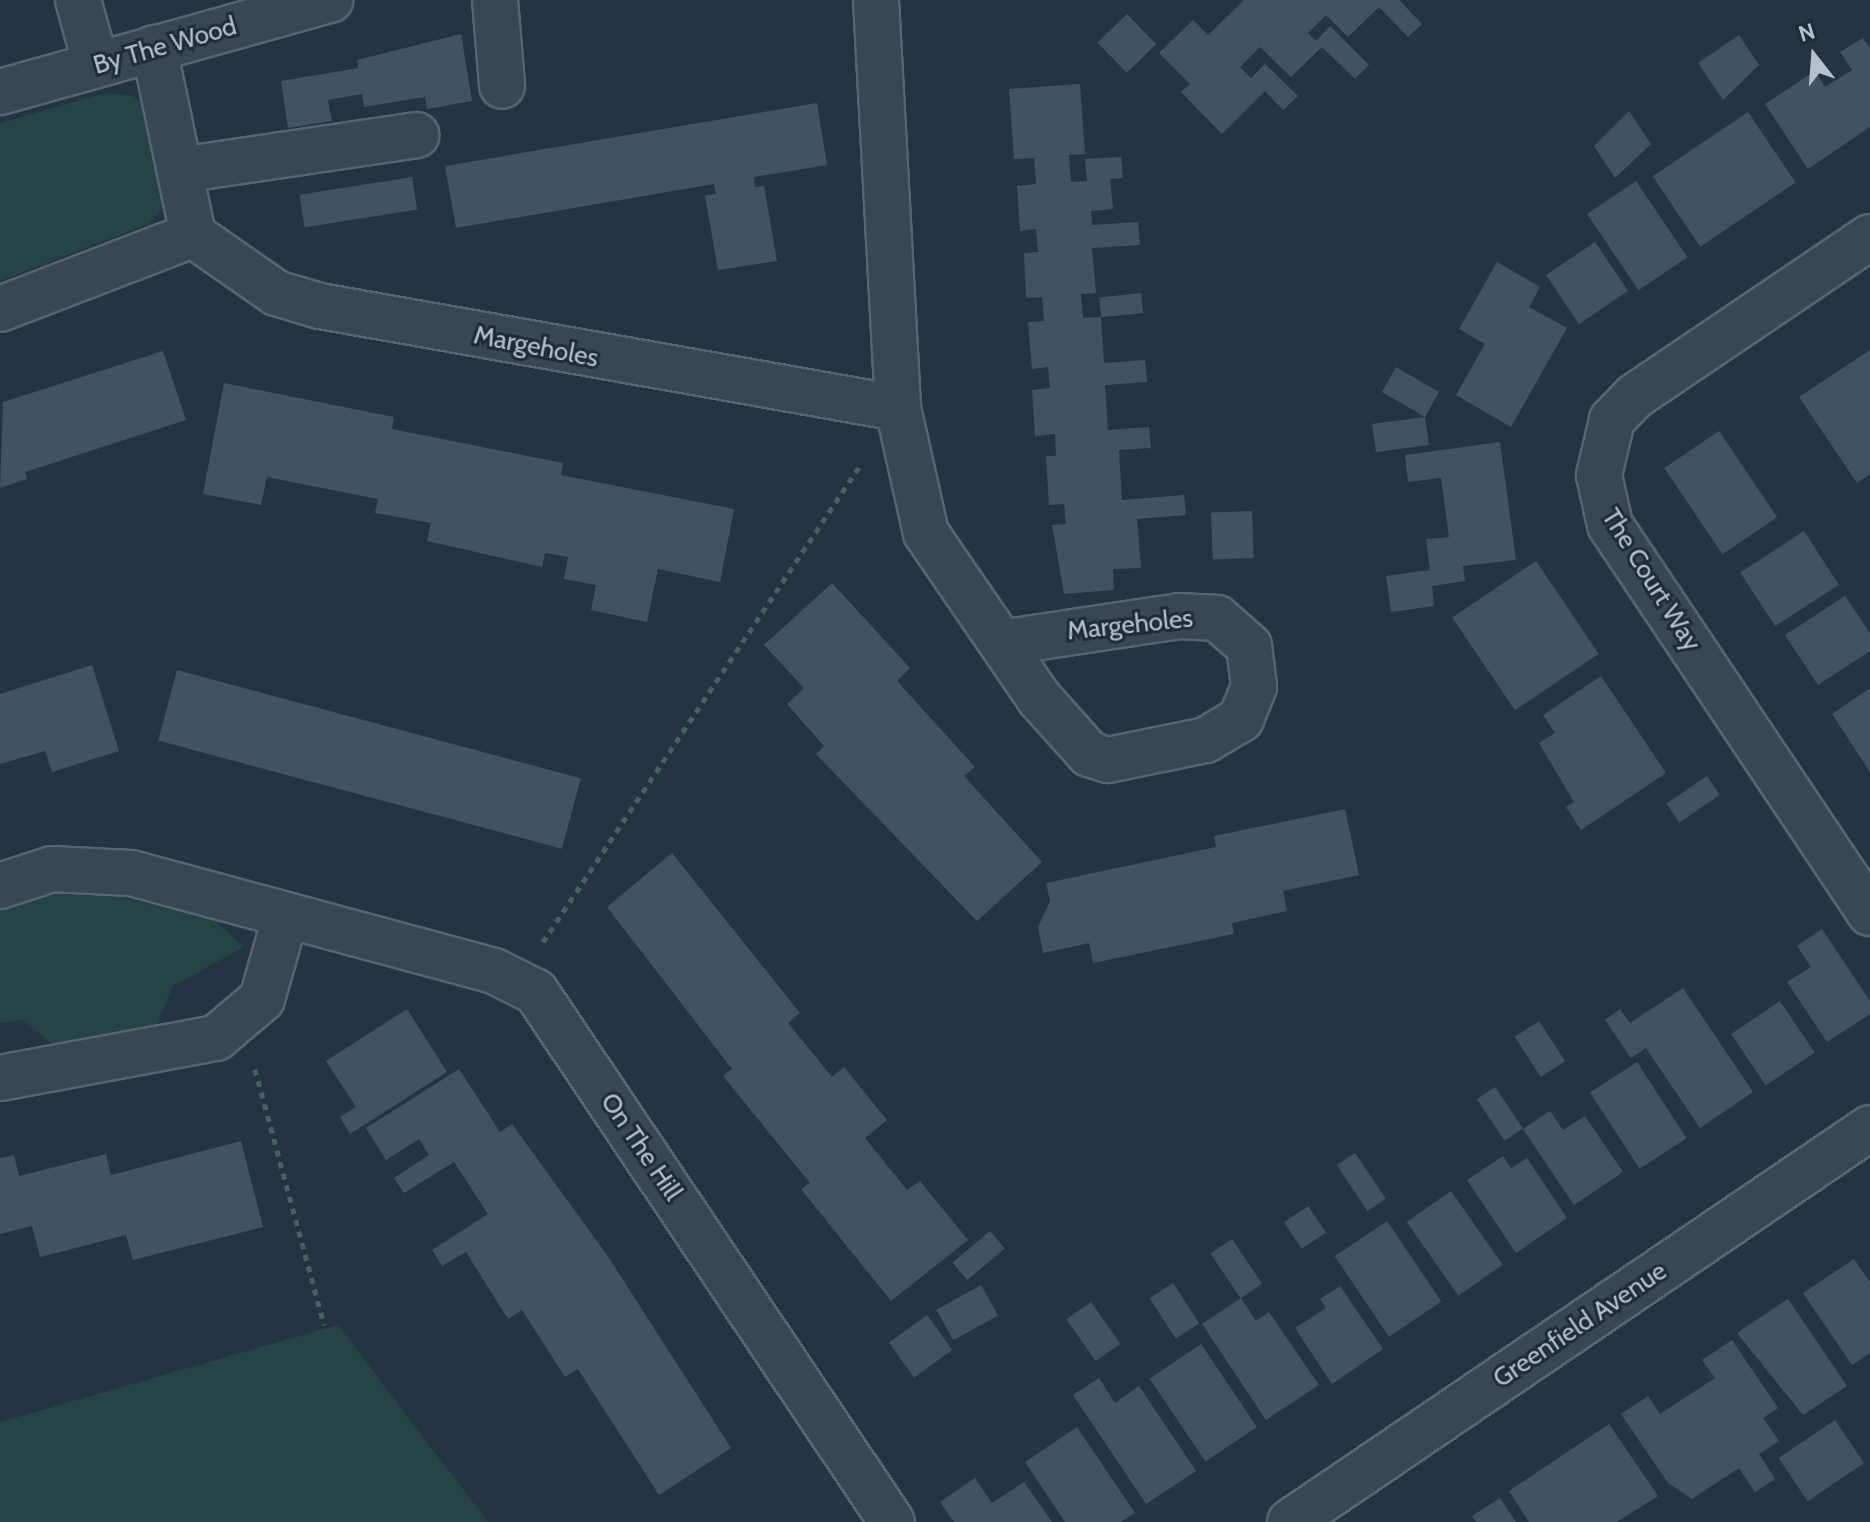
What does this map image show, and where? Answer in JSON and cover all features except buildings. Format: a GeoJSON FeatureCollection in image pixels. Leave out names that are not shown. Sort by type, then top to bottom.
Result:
{"type":"FeatureCollection","features":[{"type":"Feature","properties":{"kind":"street"},"geometry":{"type":"LineString","coordinates":[[78,0],[96,65]]}},
{"type":"Feature","properties":{"kind":"street","name":"By The Wood"},"geometry":{"type":"LineString","coordinates":[[0,92],[330,0]]}},
{"type":"Feature","properties":{"kind":"street"},"geometry":{"type":"LineString","coordinates":[[495,0],[502,86]]}},
{"type":"Feature","properties":{"kind":"street","name":"Margeholes"},"geometry":{"type":"LineString","coordinates":[[876,0],[898,408],[926,533],[1071,740],[1108,760],[1226,730],[1241,719],[1254,686],[1249,646],[1217,618],[1180,616],[1005,642]]}},
{"type":"Feature","properties":{"kind":"street"},"geometry":{"type":"LineString","coordinates":[[0,309],[193,235],[154,48]]}},
{"type":"Feature","properties":{"kind":"street"},"geometry":{"type":"LineString","coordinates":[[180,170],[416,135]]}},
{"type":"Feature","properties":{"kind":"street","name":"Margeholes"},"geometry":{"type":"LineString","coordinates":[[193,235],[276,293],[320,306],[898,408]]}},
{"type":"Feature","properties":{"kind":"street","name":"The Court Way"},"geometry":{"type":"LineString","coordinates":[[1870,237],[1634,397],[1612,420],[1599,475],[1610,525],[1870,913]]}},
{"type":"Feature","properties":{"kind":"street","name":"On The Hill"},"geometry":{"type":"LineString","coordinates":[[0,886],[87,866],[286,915],[518,979],[550,1011],[892,1522]]}},
{"type":"Feature","properties":{"kind":"street"},"geometry":{"type":"LineString","coordinates":[[0,1078],[153,1053],[216,1038],[239,1023],[275,974],[286,915]]}},
{"type":"Feature","properties":{"kind":"street","name":"Greenfield Avenue"},"geometry":{"type":"LineString","coordinates":[[1290,1522],[1870,1128]]}},
{"type":"Feature","properties":{"kind":"path"},"geometry":{"type":"LineString","coordinates":[[518,979],[898,408]]}},
{"type":"Feature","properties":{"kind":"path"},"geometry":{"type":"LineString","coordinates":[[239,1023],[324,1325]]}},
{"type":"Feature","properties":{"kind":"green space"},"geometry":{"type":"Polygon","coordinates":[[[105,93],[133,96],[155,112],[172,183],[161,210],[148,224],[0,281],[0,123],[105,93]]]}},
{"type":"Feature","properties":{"kind":"green space"},"geometry":{"type":"Polygon","coordinates":[[[78,887],[213,919],[244,947],[173,986],[152,1037],[63,1053],[23,1020],[0,1023],[0,909],[78,887]]]}},
{"type":"Feature","properties":{"kind":"green space"},"geometry":{"type":"Polygon","coordinates":[[[338,1325],[488,1522],[0,1522],[0,1422],[338,1325]]]}}]}
